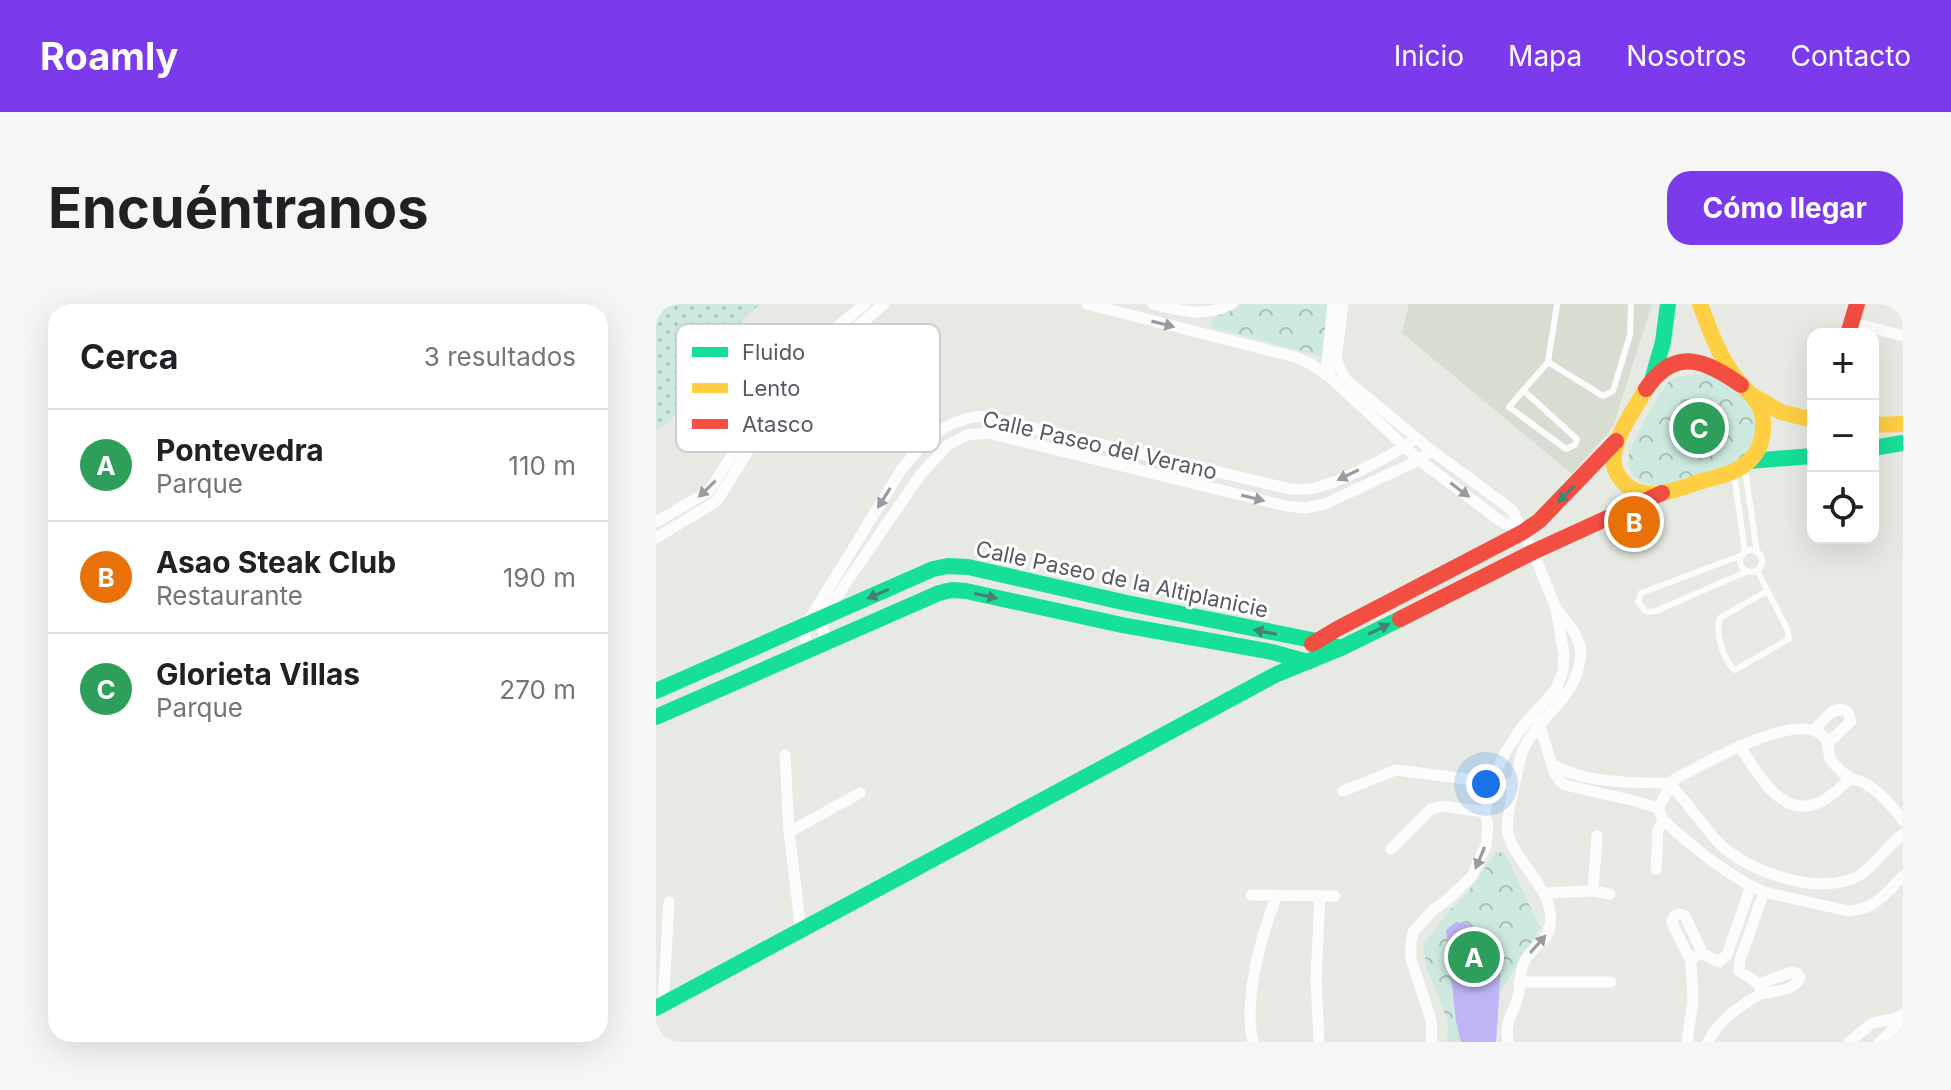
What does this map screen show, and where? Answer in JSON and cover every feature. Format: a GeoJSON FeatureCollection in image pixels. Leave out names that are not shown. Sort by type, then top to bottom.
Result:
{"type":"FeatureCollection","features":[{"type":"Feature","properties":{"kind":"main road"},"geometry":{"type":"LineString","coordinates":[[1652,381],[1663,342],[1668,304]]}},
{"type":"Feature","properties":{"kind":"main road"},"geometry":{"type":"LineString","coordinates":[[1700,304],[1713,340],[1741,385]]}},
{"type":"Feature","properties":{"kind":"main road"},"geometry":{"type":"LineString","coordinates":[[1857,304],[1857,328]]}},
{"type":"Feature","properties":{"kind":"main road"},"geometry":{"type":"LineString","coordinates":[[1858,328],[1868,304]]}},
{"type":"Feature","properties":{"kind":"main road"},"geometry":{"type":"LineString","coordinates":[[1807,416],[1781,412],[1708,364],[1677,360],[1652,381],[1620,437],[1613,453],[1613,465],[1627,487],[1655,495],[1678,490],[1742,466],[1807,457]]}},
{"type":"Feature","properties":{"kind":"main road"},"geometry":{"type":"LineString","coordinates":[[1742,466],[1763,435],[1763,416],[1755,397]]}},
{"type":"Feature","properties":{"kind":"main road"},"geometry":{"type":"LineString","coordinates":[[1879,425],[1903,424]]}},
{"type":"Feature","properties":{"kind":"main road"},"geometry":{"type":"LineString","coordinates":[[1301,660],[1317,641],[1337,629],[1523,532],[1547,513],[1620,437]]}},
{"type":"Feature","properties":{"kind":"main road"},"geometry":{"type":"LineString","coordinates":[[1879,447],[1903,443]]}},
{"type":"Feature","properties":{"kind":"main road"},"geometry":{"type":"LineString","coordinates":[[660,1006],[1301,660],[1341,648],[1533,552],[1662,493]]}},
{"type":"Feature","properties":{"kind":"main road","name":"Calle Paseo de la Altiplanicie"},"geometry":{"type":"LineString","coordinates":[[656,691],[933,569],[948,566],[968,567],[1341,648]]}},
{"type":"Feature","properties":{"kind":"main road","name":"Calle Paseo de la Altiplanicie"},"geometry":{"type":"LineString","coordinates":[[656,717],[952,590],[1301,660]]}},
{"type":"Feature","properties":{"kind":"main road"},"geometry":{"type":"LineString","coordinates":[[1122,625],[1127,603]]}},
{"type":"Feature","properties":{"kind":"street"},"geometry":{"type":"LineString","coordinates":[[840,324],[865,304]]}},
{"type":"Feature","properties":{"kind":"street"},"geometry":{"type":"LineString","coordinates":[[860,324],[884,304]]}},
{"type":"Feature","properties":{"kind":"street"},"geometry":{"type":"LineString","coordinates":[[1087,304],[1124,309],[1311,364],[1331,378],[1419,460],[1502,522],[1523,532]]}},
{"type":"Feature","properties":{"kind":"street"},"geometry":{"type":"LineString","coordinates":[[1153,304],[1194,313],[1220,310],[1232,304]]}},
{"type":"Feature","properties":{"kind":"street"},"geometry":{"type":"LineString","coordinates":[[1331,378],[1327,362],[1333,304]]}},
{"type":"Feature","properties":{"kind":"street"},"geometry":{"type":"LineString","coordinates":[[1343,304],[1336,360],[1345,379],[1431,450],[1512,510],[1556,608],[1564,655],[1563,671],[1523,750],[1507,831],[1524,866],[1544,893],[1550,925],[1547,934],[1525,961],[1518,996],[1508,1018],[1508,1042]]}},
{"type":"Feature","properties":{"kind":"street"},"geometry":{"type":"LineString","coordinates":[[1879,333],[1903,336]]}},
{"type":"Feature","properties":{"kind":"street","name":"Calle Paseo del Verano"},"geometry":{"type":"LineString","coordinates":[[940,430],[963,418],[981,416],[1290,489],[1311,489],[1331,483],[1416,438]]}},
{"type":"Feature","properties":{"kind":"street","name":"Calle Paseo del Verano"},"geometry":{"type":"LineString","coordinates":[[822,618],[921,474],[948,445],[967,435],[988,433],[1286,506],[1305,508],[1325,504],[1419,460],[1431,450]]}},
{"type":"Feature","properties":{"kind":"street"},"geometry":{"type":"LineString","coordinates":[[1115,464],[1118,448]]}},
{"type":"Feature","properties":{"kind":"street"},"geometry":{"type":"LineString","coordinates":[[656,522],[709,491],[734,452]]}},
{"type":"Feature","properties":{"kind":"street"},"geometry":{"type":"LineString","coordinates":[[656,538],[717,501],[748,452]]}},
{"type":"Feature","properties":{"kind":"street","name":"Calle Paseo del Verano"},"geometry":{"type":"LineString","coordinates":[[806,625],[916,452]]}},
{"type":"Feature","properties":{"kind":"street"},"geometry":{"type":"LineString","coordinates":[[906,464],[921,474]]}},
{"type":"Feature","properties":{"kind":"street"},"geometry":{"type":"LineString","coordinates":[[1215,488],[1218,472]]}},
{"type":"Feature","properties":{"kind":"street"},"geometry":{"type":"LineString","coordinates":[[1431,1042],[1431,1020],[1411,959],[1413,932],[1472,876],[1486,845],[1488,826],[1485,812],[1491,783],[1506,751],[1570,690],[1581,650],[1575,632],[1556,608]]}},
{"type":"Feature","properties":{"kind":"street"},"geometry":{"type":"LineString","coordinates":[[822,618],[827,642]]}},
{"type":"Feature","properties":{"kind":"street"},"geometry":{"type":"LineString","coordinates":[[806,625],[809,650]]}},
{"type":"Feature","properties":{"kind":"street"},"geometry":{"type":"LineString","coordinates":[[1814,731],[1833,710],[1847,711],[1851,721],[1828,743]]}},
{"type":"Feature","properties":{"kind":"street"},"geometry":{"type":"LineString","coordinates":[[1537,719],[1555,774],[1565,785],[1658,808]]}},
{"type":"Feature","properties":{"kind":"street"},"geometry":{"type":"LineString","coordinates":[[1552,764],[1563,771],[1588,777],[1668,783],[1740,746],[1786,731],[1806,729],[1822,734],[1835,766],[1850,779],[1866,783],[1896,810],[1903,821]]}},
{"type":"Feature","properties":{"kind":"street"},"geometry":{"type":"LineString","coordinates":[[1740,746],[1762,782],[1787,802],[1803,807],[1831,796],[1850,779]]}},
{"type":"Feature","properties":{"kind":"street"},"geometry":{"type":"LineString","coordinates":[[785,755],[789,832],[801,931]]}},
{"type":"Feature","properties":{"kind":"street"},"geometry":{"type":"LineString","coordinates":[[1343,791],[1396,770],[1514,785]]}},
{"type":"Feature","properties":{"kind":"street"},"geometry":{"type":"LineString","coordinates":[[1658,808],[1667,792],[1668,783]]}},
{"type":"Feature","properties":{"kind":"street"},"geometry":{"type":"LineString","coordinates":[[1668,783],[1684,798],[1721,845],[1771,875],[1799,882],[1829,883],[1860,876],[1903,834]]}},
{"type":"Feature","properties":{"kind":"street"},"geometry":{"type":"LineString","coordinates":[[789,832],[860,793]]}},
{"type":"Feature","properties":{"kind":"street"},"geometry":{"type":"LineString","coordinates":[[1391,849],[1436,807],[1485,812]]}},
{"type":"Feature","properties":{"kind":"street"},"geometry":{"type":"LineString","coordinates":[[1658,808],[1663,820],[1678,834],[1764,892],[1848,911],[1861,910],[1874,905],[1903,876]]}},
{"type":"Feature","properties":{"kind":"street"},"geometry":{"type":"LineString","coordinates":[[1656,869],[1658,830],[1663,820]]}},
{"type":"Feature","properties":{"kind":"street"},"geometry":{"type":"LineString","coordinates":[[1488,826],[1493,830],[1507,831]]}},
{"type":"Feature","properties":{"kind":"street"},"geometry":{"type":"LineString","coordinates":[[1593,891],[1597,836]]}},
{"type":"Feature","properties":{"kind":"street"},"geometry":{"type":"LineString","coordinates":[[1687,1042],[1693,1000],[1691,961],[1672,923],[1673,917],[1681,913],[1685,916],[1703,954],[1719,962],[1727,955],[1751,886]]}},
{"type":"Feature","properties":{"kind":"street"},"geometry":{"type":"LineString","coordinates":[[1544,893],[1593,891],[1610,894]]}},
{"type":"Feature","properties":{"kind":"street"},"geometry":{"type":"LineString","coordinates":[[1708,1042],[1719,1025],[1760,989],[1739,971],[1764,892]]}},
{"type":"Feature","properties":{"kind":"street"},"geometry":{"type":"LineString","coordinates":[[1251,895],[1335,896]]}},
{"type":"Feature","properties":{"kind":"street"},"geometry":{"type":"LineString","coordinates":[[1253,1042],[1252,996],[1257,957],[1277,896]]}},
{"type":"Feature","properties":{"kind":"street"},"geometry":{"type":"LineString","coordinates":[[1319,1042],[1316,967],[1320,896]]}},
{"type":"Feature","properties":{"kind":"street"},"geometry":{"type":"LineString","coordinates":[[660,1006],[669,902]]}},
{"type":"Feature","properties":{"kind":"street"},"geometry":{"type":"LineString","coordinates":[[1691,961],[1703,954]]}},
{"type":"Feature","properties":{"kind":"street"},"geometry":{"type":"LineString","coordinates":[[1519,982],[1611,982]]}},
{"type":"Feature","properties":{"kind":"street"},"geometry":{"type":"LineString","coordinates":[[1849,1042],[1872,1023],[1903,1014]]}},
{"type":"Feature","properties":{"kind":"street"},"geometry":{"type":"LineString","coordinates":[[1880,1042],[1903,1021]]}},
{"type":"Feature","properties":{"kind":"lane"},"geometry":{"type":"LineString","coordinates":[[1523,390],[1577,439],[1575,445],[1566,449],[1509,407],[1523,390],[1548,362],[1557,304]]}},
{"type":"Feature","properties":{"kind":"lane"},"geometry":{"type":"LineString","coordinates":[[1548,362],[1603,396],[1613,391],[1630,335],[1631,304]]}},
{"type":"Feature","properties":{"kind":"lane"},"geometry":{"type":"LineString","coordinates":[[1742,466],[1761,563],[1752,571],[1656,611],[1646,612],[1638,602],[1641,593],[1743,554],[1757,552]]}},
{"type":"Feature","properties":{"kind":"lane"},"geometry":{"type":"LineString","coordinates":[[1742,466],[1743,554],[1740,563],[1745,570],[1752,571],[1767,591],[1788,631],[1789,639],[1735,670],[1727,664],[1717,627],[1720,618],[1767,591]]}},
{"type":"Feature","properties":{"kind":"shaded area"},"geometry":{"type":"Polygon","coordinates":[[[1409,304],[1652,304],[1613,427],[1572,474],[1402,333],[1409,304]]]}},
{"type":"Feature","properties":{"kind":"shaded area"},"geometry":{"type":"Polygon","coordinates":[[[1456,922],[1472,925],[1501,965],[1496,1042],[1461,1042],[1446,930],[1456,922]]]}},
{"type":"Feature","properties":{"kind":"green space"},"geometry":{"type":"Polygon","coordinates":[[[656,304],[760,304],[740,324],[676,324],[676,414],[670,422],[656,430],[656,304]]]}},
{"type":"Feature","properties":{"kind":"green space"},"geometry":{"type":"Polygon","coordinates":[[[1244,304],[1329,304],[1323,357],[1211,327],[1213,318],[1244,304]]]}},
{"type":"Feature","properties":{"kind":"green space"},"geometry":{"type":"Polygon","coordinates":[[[1707,374],[1728,385],[1751,410],[1755,431],[1748,451],[1733,463],[1677,482],[1655,485],[1640,481],[1631,470],[1629,452],[1666,385],[1688,375],[1707,374]]]}},
{"type":"Feature","properties":{"kind":"green space"},"geometry":{"type":"Polygon","coordinates":[[[1496,852],[1505,853],[1540,928],[1500,993],[1496,1042],[1447,1042],[1448,1021],[1427,969],[1423,944],[1469,891],[1496,852]]]}},
{"type":"Feature","properties":{"kind":"traffic: fast"},"geometry":{"type":"LineString","coordinates":[[1653,377],[1663,342],[1668,304]]}},
{"type":"Feature","properties":{"kind":"traffic: fast"},"geometry":{"type":"LineString","coordinates":[[1879,447],[1903,443]]}},
{"type":"Feature","properties":{"kind":"traffic: fast"},"geometry":{"type":"LineString","coordinates":[[1749,461],[1807,456]]}},
{"type":"Feature","properties":{"kind":"traffic: fast"},"geometry":{"type":"LineString","coordinates":[[656,691],[933,569],[948,566],[968,567],[1341,648]]}},
{"type":"Feature","properties":{"kind":"traffic: fast"},"geometry":{"type":"LineString","coordinates":[[656,717],[952,590],[1272,652],[1308,662]]}},
{"type":"Feature","properties":{"kind":"traffic: fast"},"geometry":{"type":"LineString","coordinates":[[656,1008],[1277,674],[1400,619]]}},
{"type":"Feature","properties":{"kind":"traffic: slow"},"geometry":{"type":"LineString","coordinates":[[1646,389],[1624,426],[1614,453],[1616,471],[1628,486],[1647,494],[1668,492],[1732,472],[1756,453],[1763,432],[1760,408],[1724,360],[1700,304]]}},
{"type":"Feature","properties":{"kind":"traffic: slow"},"geometry":{"type":"LineString","coordinates":[[1755,397],[1781,412],[1807,418]]}},
{"type":"Feature","properties":{"kind":"traffic: slow"},"geometry":{"type":"LineString","coordinates":[[1879,425],[1903,424]]}},
{"type":"Feature","properties":{"kind":"traffic: jam"},"geometry":{"type":"LineString","coordinates":[[1850,328],[1857,304]]}},
{"type":"Feature","properties":{"kind":"traffic: jam"},"geometry":{"type":"LineString","coordinates":[[1646,389],[1657,375],[1679,362],[1703,364],[1741,385]]}},
{"type":"Feature","properties":{"kind":"traffic: jam"},"geometry":{"type":"LineString","coordinates":[[1312,644],[1523,532],[1539,521],[1616,441]]}},
{"type":"Feature","properties":{"kind":"traffic: jam"},"geometry":{"type":"LineString","coordinates":[[1400,619],[1533,552],[1662,493]]}},
{"type":"Feature","properties":{"kind":"place","name":"Glorieta Villas"},"geometry":{"type":"Point","coordinates":[1699,428]}},
{"type":"Feature","properties":{"kind":"place","name":"Asao Steak Club"},"geometry":{"type":"Point","coordinates":[1634,522]}},
{"type":"Feature","properties":{"kind":"place","name":"Pontevedra"},"geometry":{"type":"Point","coordinates":[1474,957]}}]}
